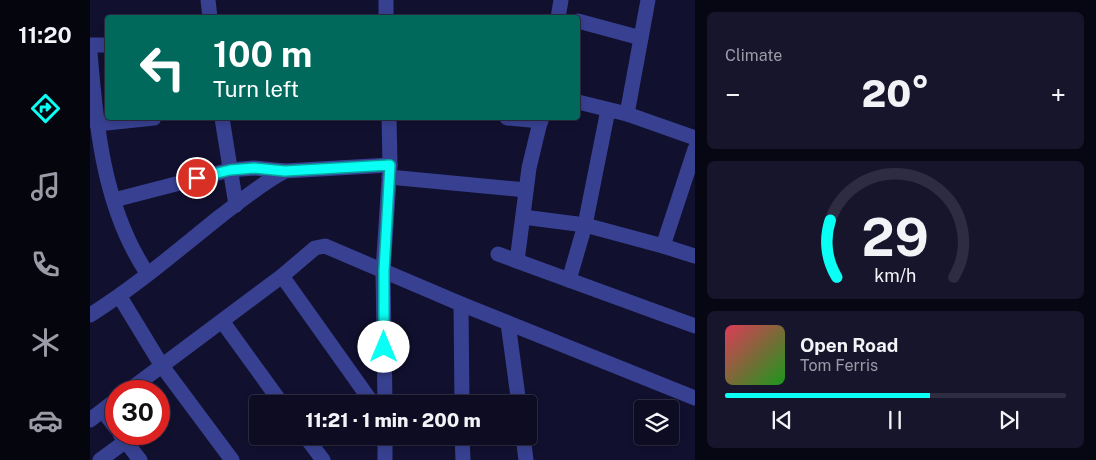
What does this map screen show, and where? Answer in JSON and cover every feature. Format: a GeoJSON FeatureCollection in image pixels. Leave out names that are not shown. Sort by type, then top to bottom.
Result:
{"type":"FeatureCollection","features":[{"type":"Feature","properties":{"kind":"street"},"geometry":{"type":"LineString","coordinates":[[208,0],[210,15]]}},
{"type":"Feature","properties":{"kind":"street"},"geometry":{"type":"LineString","coordinates":[[386,0],[386,15]]}},
{"type":"Feature","properties":{"kind":"street"},"geometry":{"type":"LineString","coordinates":[[560,15],[561,0]]}},
{"type":"Feature","properties":{"kind":"street"},"geometry":{"type":"LineString","coordinates":[[627,114],[648,0]]}},
{"type":"Feature","properties":{"kind":"street"},"geometry":{"type":"LineString","coordinates":[[580,22],[641,38]]}},
{"type":"Feature","properties":{"kind":"street"},"geometry":{"type":"LineString","coordinates":[[90,45],[105,45]]}},
{"type":"Feature","properties":{"kind":"street"},"geometry":{"type":"LineString","coordinates":[[90,52],[94,116],[114,200],[124,231],[147,274]]}},
{"type":"Feature","properties":{"kind":"street"},"geometry":{"type":"LineString","coordinates":[[580,103],[627,114],[695,138]]}},
{"type":"Feature","properties":{"kind":"street"},"geometry":{"type":"LineString","coordinates":[[568,280],[585,225],[608,110]]}},
{"type":"Feature","properties":{"kind":"street"},"geometry":{"type":"LineString","coordinates":[[222,120],[236,205]]}},
{"type":"Feature","properties":{"kind":"street"},"geometry":{"type":"LineString","coordinates":[[385,395],[384,271],[389,171],[389,120]]}},
{"type":"Feature","properties":{"kind":"street"},"geometry":{"type":"LineString","coordinates":[[517,261],[529,168],[541,120]]}},
{"type":"Feature","properties":{"kind":"street"},"geometry":{"type":"LineString","coordinates":[[663,246],[695,149]]}},
{"type":"Feature","properties":{"kind":"street"},"geometry":{"type":"LineString","coordinates":[[114,200],[230,170],[254,168],[285,171],[389,171],[526,190]]}},
{"type":"Feature","properties":{"kind":"street"},"geometry":{"type":"LineString","coordinates":[[90,315],[120,297],[270,179],[285,171]]}},
{"type":"Feature","properties":{"kind":"street"},"geometry":{"type":"LineString","coordinates":[[523,217],[585,225],[695,256]]}},
{"type":"Feature","properties":{"kind":"street"},"geometry":{"type":"LineString","coordinates":[[143,380],[282,276],[315,248],[325,246],[461,304],[695,398]]}},
{"type":"Feature","properties":{"kind":"street"},"geometry":{"type":"LineString","coordinates":[[498,254],[695,326]]}},
{"type":"Feature","properties":{"kind":"street"},"geometry":{"type":"LineString","coordinates":[[282,276],[367,395]]}},
{"type":"Feature","properties":{"kind":"street"},"geometry":{"type":"LineString","coordinates":[[120,297],[162,366],[232,460]]}},
{"type":"Feature","properties":{"kind":"street"},"geometry":{"type":"LineString","coordinates":[[461,304],[462,395]]}},
{"type":"Feature","properties":{"kind":"street"},"geometry":{"type":"LineString","coordinates":[[222,321],[275,395]]}},
{"type":"Feature","properties":{"kind":"street"},"geometry":{"type":"LineString","coordinates":[[508,323],[518,395]]}},
{"type":"Feature","properties":{"kind":"street"},"geometry":{"type":"LineString","coordinates":[[90,420],[103,411],[105,414]]}},
{"type":"Feature","properties":{"kind":"street"},"geometry":{"type":"LineString","coordinates":[[100,460],[115,445]]}},
{"type":"Feature","properties":{"kind":"street"},"geometry":{"type":"LineString","coordinates":[[129,445],[140,460]]}},
{"type":"Feature","properties":{"kind":"street"},"geometry":{"type":"LineString","coordinates":[[311,445],[322,460]]}},
{"type":"Feature","properties":{"kind":"street"},"geometry":{"type":"LineString","coordinates":[[385,445],[385,460]]}},
{"type":"Feature","properties":{"kind":"street"},"geometry":{"type":"LineString","coordinates":[[462,445],[463,460]]}},
{"type":"Feature","properties":{"kind":"street"},"geometry":{"type":"LineString","coordinates":[[523,445],[523,460]]}},
{"type":"Feature","properties":{"kind":"route"},"geometry":{"type":"LineString","coordinates":[[197,178],[230,170],[254,168],[285,171],[390,165],[384,271],[384,347]]}}]}
